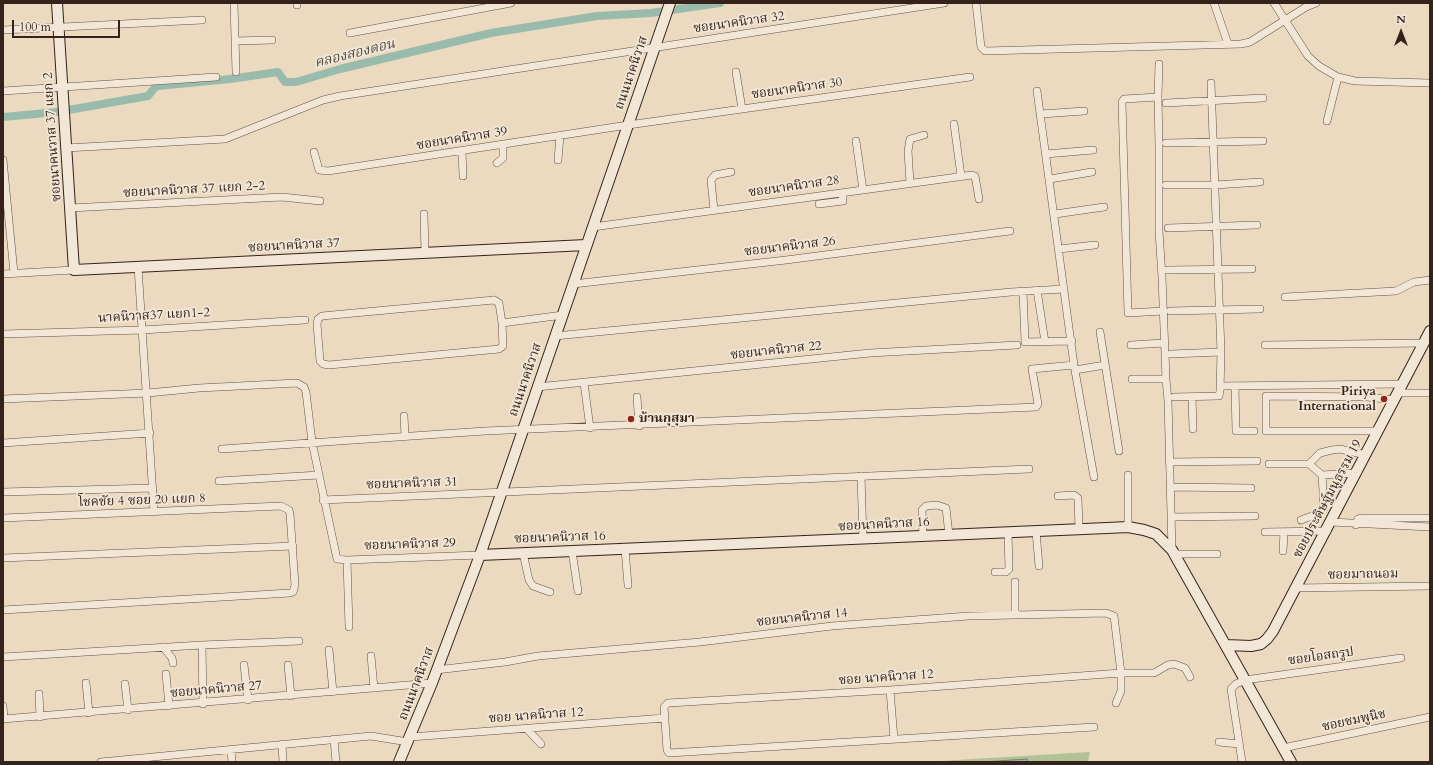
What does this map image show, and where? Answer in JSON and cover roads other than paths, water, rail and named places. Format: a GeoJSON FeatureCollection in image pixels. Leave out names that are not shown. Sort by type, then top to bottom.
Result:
{"type":"FeatureCollection","features":[{"type":"Feature","properties":{"kind":"street","name":"ซอยนาคนวาส 37 แยก 2"},"geometry":{"type":"LineString","coordinates":[[57,3],[74,270]]}},
{"type":"Feature","properties":{"kind":"street"},"geometry":{"type":"LineString","coordinates":[[234,3],[236,72]]}},
{"type":"Feature","properties":{"kind":"street"},"geometry":{"type":"LineString","coordinates":[[350,33],[511,3]]}},
{"type":"Feature","properties":{"kind":"street","name":"ถนนนาคนิวาส"},"geometry":{"type":"LineString","coordinates":[[399,762],[432,683],[480,555],[670,3]]}},
{"type":"Feature","properties":{"kind":"street","name":"ซอยนาคนิวาส 32"},"geometry":{"type":"LineString","coordinates":[[66,148],[225,139],[323,100],[340,96],[944,3]]}},
{"type":"Feature","properties":{"kind":"street"},"geometry":{"type":"LineString","coordinates":[[976,3],[982,47],[985,51],[1228,44],[1250,42],[1306,7],[1316,3]]}},
{"type":"Feature","properties":{"kind":"street"},"geometry":{"type":"LineString","coordinates":[[1214,3],[1228,44]]}},
{"type":"Feature","properties":{"kind":"street"},"geometry":{"type":"LineString","coordinates":[[1274,3],[1284,21],[1308,56],[1319,66],[1338,77],[1355,81],[1430,83]]}},
{"type":"Feature","properties":{"kind":"street"},"geometry":{"type":"LineString","coordinates":[[3,30],[202,20]]}},
{"type":"Feature","properties":{"kind":"street"},"geometry":{"type":"LineString","coordinates":[[235,41],[272,40]]}},
{"type":"Feature","properties":{"kind":"street"},"geometry":{"type":"LineString","coordinates":[[1159,64],[1159,231],[1166,311],[1164,344],[1173,552],[1217,554]]}},
{"type":"Feature","properties":{"kind":"street"},"geometry":{"type":"LineString","coordinates":[[736,72],[742,109]]}},
{"type":"Feature","properties":{"kind":"street","name":"ซอยนาคนิวาส 30"},"geometry":{"type":"LineString","coordinates":[[628,126],[970,76]]}},
{"type":"Feature","properties":{"kind":"street"},"geometry":{"type":"LineString","coordinates":[[3,91],[216,77]]}},
{"type":"Feature","properties":{"kind":"street"},"geometry":{"type":"LineString","coordinates":[[1327,121],[1338,77]]}},
{"type":"Feature","properties":{"kind":"street"},"geometry":{"type":"LineString","coordinates":[[1174,397],[1219,396],[1221,352],[1220,311],[1211,83]]}},
{"type":"Feature","properties":{"kind":"street"},"geometry":{"type":"LineString","coordinates":[[1037,90],[1075,368],[1094,477]]}},
{"type":"Feature","properties":{"kind":"street"},"geometry":{"type":"LineString","coordinates":[[1158,97],[1124,99],[1122,102],[1128,313],[1260,309]]}},
{"type":"Feature","properties":{"kind":"street"},"geometry":{"type":"LineString","coordinates":[[1166,103],[1263,98]]}},
{"type":"Feature","properties":{"kind":"street"},"geometry":{"type":"LineString","coordinates":[[1041,114],[1084,111]]}},
{"type":"Feature","properties":{"kind":"street"},"geometry":{"type":"LineString","coordinates":[[954,124],[961,176]]}},
{"type":"Feature","properties":{"kind":"street","name":"ซอยนาคนิวาส 39"},"geometry":{"type":"LineString","coordinates":[[314,152],[317,168],[321,171],[628,126]]}},
{"type":"Feature","properties":{"kind":"street"},"geometry":{"type":"LineString","coordinates":[[910,183],[908,151],[910,139],[924,134]]}},
{"type":"Feature","properties":{"kind":"street"},"geometry":{"type":"LineString","coordinates":[[558,160],[560,136]]}},
{"type":"Feature","properties":{"kind":"street"},"geometry":{"type":"LineString","coordinates":[[856,141],[863,190]]}},
{"type":"Feature","properties":{"kind":"street"},"geometry":{"type":"LineString","coordinates":[[1166,144],[1263,141]]}},
{"type":"Feature","properties":{"kind":"street"},"geometry":{"type":"LineString","coordinates":[[497,163],[503,158],[503,145]]}},
{"type":"Feature","properties":{"kind":"street"},"geometry":{"type":"LineString","coordinates":[[1046,154],[1094,150]]}},
{"type":"Feature","properties":{"kind":"street"},"geometry":{"type":"LineString","coordinates":[[462,151],[464,176]]}},
{"type":"Feature","properties":{"kind":"street"},"geometry":{"type":"LineString","coordinates":[[3,160],[14,273]]}},
{"type":"Feature","properties":{"kind":"street"},"geometry":{"type":"LineString","coordinates":[[714,210],[711,180],[715,175],[731,172]]}},
{"type":"Feature","properties":{"kind":"street"},"geometry":{"type":"LineString","coordinates":[[1050,179],[1092,172]]}},
{"type":"Feature","properties":{"kind":"street","name":"ซอยนาคนิวาส 28"},"geometry":{"type":"LineString","coordinates":[[593,227],[972,175],[975,176],[979,199]]}},
{"type":"Feature","properties":{"kind":"street"},"geometry":{"type":"LineString","coordinates":[[1166,186],[1260,182]]}},
{"type":"Feature","properties":{"kind":"street"},"geometry":{"type":"LineString","coordinates":[[819,204],[843,201],[842,193]]}},
{"type":"Feature","properties":{"kind":"street","name":"ซอยนาคนิวาส 37 แยก 2-2"},"geometry":{"type":"LineString","coordinates":[[70,208],[282,197],[320,201]]}},
{"type":"Feature","properties":{"kind":"street"},"geometry":{"type":"LineString","coordinates":[[1054,214],[1104,207]]}},
{"type":"Feature","properties":{"kind":"street"},"geometry":{"type":"LineString","coordinates":[[424,214],[425,252]]}},
{"type":"Feature","properties":{"kind":"street"},"geometry":{"type":"LineString","coordinates":[[1168,228],[1257,225]]}},
{"type":"Feature","properties":{"kind":"street","name":"ซอยนาคนิวาส 26"},"geometry":{"type":"LineString","coordinates":[[573,284],[786,260],[1010,231]]}},
{"type":"Feature","properties":{"kind":"street","name":"ซอยนาคนิวาส 37"},"geometry":{"type":"LineString","coordinates":[[3,274],[586,245]]}},
{"type":"Feature","properties":{"kind":"street"},"geometry":{"type":"LineString","coordinates":[[1059,248],[1095,245]]}},
{"type":"Feature","properties":{"kind":"street"},"geometry":{"type":"LineString","coordinates":[[138,267],[148,393],[154,488],[154,512]]}},
{"type":"Feature","properties":{"kind":"street"},"geometry":{"type":"LineString","coordinates":[[1167,270],[1252,269]]}},
{"type":"Feature","properties":{"kind":"street"},"geometry":{"type":"LineString","coordinates":[[1285,297],[1396,291],[1414,282],[1430,280]]}},
{"type":"Feature","properties":{"kind":"street"},"geometry":{"type":"LineString","coordinates":[[555,336],[1023,291],[1064,289]]}},
{"type":"Feature","properties":{"kind":"street"},"geometry":{"type":"LineString","coordinates":[[1037,290],[1045,342]]}},
{"type":"Feature","properties":{"kind":"street"},"geometry":{"type":"LineString","coordinates":[[1023,291],[1025,342],[1072,341]]}},
{"type":"Feature","properties":{"kind":"street"},"geometry":{"type":"LineString","coordinates":[[494,300],[499,303],[502,323],[503,346],[499,349],[329,365],[323,364],[320,361],[316,324],[318,319],[322,316],[494,300]]}},
{"type":"Feature","properties":{"kind":"street"},"geometry":{"type":"LineString","coordinates":[[502,323],[563,315]]}},
{"type":"Feature","properties":{"kind":"street","name":"นาคนิวาส37 แยก1-2"},"geometry":{"type":"LineString","coordinates":[[3,334],[142,330],[305,320]]}},
{"type":"Feature","properties":{"kind":"street","name":"ซอยประดิษฐ์มนูธรรม 19"},"geometry":{"type":"LineString","coordinates":[[1226,645],[1251,646],[1261,644],[1268,639],[1357,473],[1430,331]]}},
{"type":"Feature","properties":{"kind":"street"},"geometry":{"type":"LineString","coordinates":[[1100,332],[1119,451]]}},
{"type":"Feature","properties":{"kind":"street"},"geometry":{"type":"LineString","coordinates":[[1265,345],[1424,342]]}},
{"type":"Feature","properties":{"kind":"street"},"geometry":{"type":"LineString","coordinates":[[1131,345],[1164,344]]}},
{"type":"Feature","properties":{"kind":"street","name":"ซอยนาคนิวาส 22"},"geometry":{"type":"LineString","coordinates":[[537,387],[870,353],[1017,345]]}},
{"type":"Feature","properties":{"kind":"street"},"geometry":{"type":"LineString","coordinates":[[1171,354],[1221,352]]}},
{"type":"Feature","properties":{"kind":"street"},"geometry":{"type":"LineString","coordinates":[[222,449],[405,436],[1036,407],[1038,404],[1032,369],[1075,368],[1105,365]]}},
{"type":"Feature","properties":{"kind":"street"},"geometry":{"type":"LineString","coordinates":[[1132,379],[1166,379]]}},
{"type":"Feature","properties":{"kind":"street"},"geometry":{"type":"LineString","coordinates":[[3,399],[148,393],[199,388],[297,383],[304,387],[306,392],[312,442],[335,557],[344,560],[349,627]]}},
{"type":"Feature","properties":{"kind":"street"},"geometry":{"type":"LineString","coordinates":[[584,383],[590,428]]}},
{"type":"Feature","properties":{"kind":"street"},"geometry":{"type":"LineString","coordinates":[[1220,386],[1430,393]]}},
{"type":"Feature","properties":{"kind":"street"},"geometry":{"type":"LineString","coordinates":[[1235,387],[1236,431],[1254,432]]}},
{"type":"Feature","properties":{"kind":"street"},"geometry":{"type":"LineString","coordinates":[[1378,431],[1266,432],[1266,396],[1367,397],[1398,392]]}},
{"type":"Feature","properties":{"kind":"street"},"geometry":{"type":"LineString","coordinates":[[637,397],[639,426]]}},
{"type":"Feature","properties":{"kind":"street"},"geometry":{"type":"LineString","coordinates":[[1192,397],[1193,429]]}},
{"type":"Feature","properties":{"kind":"street"},"geometry":{"type":"LineString","coordinates":[[404,416],[405,436]]}},
{"type":"Feature","properties":{"kind":"street"},"geometry":{"type":"LineString","coordinates":[[3,443],[150,432]]}},
{"type":"Feature","properties":{"kind":"street"},"geometry":{"type":"LineString","coordinates":[[1309,464],[1320,453],[1332,450],[1340,449],[1366,455]]}},
{"type":"Feature","properties":{"kind":"street"},"geometry":{"type":"LineString","coordinates":[[1169,462],[1257,461]]}},
{"type":"Feature","properties":{"kind":"street"},"geometry":{"type":"LineString","coordinates":[[1268,464],[1309,464],[1322,475],[1357,473]]}},
{"type":"Feature","properties":{"kind":"street","name":"ซอยนาคนิวาส 31"},"geometry":{"type":"LineString","coordinates":[[323,500],[1029,469]]}},
{"type":"Feature","properties":{"kind":"street"},"geometry":{"type":"LineString","coordinates":[[1128,475],[1128,527]]}},
{"type":"Feature","properties":{"kind":"street"},"geometry":{"type":"LineString","coordinates":[[1301,520],[1320,513],[1324,508],[1322,475]]}},
{"type":"Feature","properties":{"kind":"street"},"geometry":{"type":"LineString","coordinates":[[218,481],[319,476]]}},
{"type":"Feature","properties":{"kind":"street"},"geometry":{"type":"LineString","coordinates":[[861,476],[863,539]]}},
{"type":"Feature","properties":{"kind":"street"},"geometry":{"type":"LineString","coordinates":[[1170,487],[1251,488]]}},
{"type":"Feature","properties":{"kind":"street"},"geometry":{"type":"LineString","coordinates":[[3,492],[154,488]]}},
{"type":"Feature","properties":{"kind":"street"},"geometry":{"type":"LineString","coordinates":[[1058,496],[1077,495],[1079,529]]}},
{"type":"Feature","properties":{"kind":"street"},"geometry":{"type":"LineString","coordinates":[[923,536],[922,510],[926,506],[937,505],[946,508],[949,535]]}},
{"type":"Feature","properties":{"kind":"street","name":"โชคชัย 4 ซอย 20 แยก 8"},"geometry":{"type":"LineString","coordinates":[[3,518],[281,506],[288,510],[290,514],[293,546]]}},
{"type":"Feature","properties":{"kind":"street"},"geometry":{"type":"LineString","coordinates":[[1172,517],[1255,516]]}},
{"type":"Feature","properties":{"kind":"street"},"geometry":{"type":"LineString","coordinates":[[1356,525],[1358,519],[1360,518],[1430,518]]}},
{"type":"Feature","properties":{"kind":"street"},"geometry":{"type":"LineString","coordinates":[[1265,532],[1284,532],[1329,526],[1356,525],[1430,527]]}},
{"type":"Feature","properties":{"kind":"street","name":"ซอยนาคนิวาส 16"},"geometry":{"type":"LineString","coordinates":[[480,555],[1128,527],[1156,534],[1173,552],[1291,762]]}},
{"type":"Feature","properties":{"kind":"street"},"geometry":{"type":"LineString","coordinates":[[1036,531],[1039,566]]}},
{"type":"Feature","properties":{"kind":"street"},"geometry":{"type":"LineString","coordinates":[[995,572],[1006,572],[1009,569],[1008,532]]}},
{"type":"Feature","properties":{"kind":"street"},"geometry":{"type":"LineString","coordinates":[[1283,551],[1284,532]]}},
{"type":"Feature","properties":{"kind":"street"},"geometry":{"type":"LineString","coordinates":[[3,558],[293,546],[295,585],[293,592],[290,593],[3,610]]}},
{"type":"Feature","properties":{"kind":"street"},"geometry":{"type":"LineString","coordinates":[[625,549],[628,585]]}},
{"type":"Feature","properties":{"kind":"street"},"geometry":{"type":"LineString","coordinates":[[572,551],[578,591]]}},
{"type":"Feature","properties":{"kind":"street"},"geometry":{"type":"LineString","coordinates":[[523,553],[528,580],[533,586],[550,592]]}},
{"type":"Feature","properties":{"kind":"street","name":"ซอยนาคนิวาส 29"},"geometry":{"type":"LineString","coordinates":[[344,560],[480,555]]}},
{"type":"Feature","properties":{"kind":"street"},"geometry":{"type":"LineString","coordinates":[[1015,582],[1015,615]]}},
{"type":"Feature","properties":{"kind":"street","name":"ซอยมาถนอม"},"geometry":{"type":"LineString","coordinates":[[1296,588],[1430,586]]}},
{"type":"Feature","properties":{"kind":"street","name":"ซอยนาคนิวาส 14"},"geometry":{"type":"LineString","coordinates":[[436,670],[505,662],[538,656],[700,642],[832,626],[969,616],[1112,613],[1114,616],[1121,673]]}},
{"type":"Feature","properties":{"kind":"street"},"geometry":{"type":"LineString","coordinates":[[3,657],[163,647],[299,641]]}},
{"type":"Feature","properties":{"kind":"street"},"geometry":{"type":"LineString","coordinates":[[202,645],[203,704]]}},
{"type":"Feature","properties":{"kind":"street"},"geometry":{"type":"LineString","coordinates":[[163,647],[172,658],[173,663]]}},
{"type":"Feature","properties":{"kind":"street"},"geometry":{"type":"LineString","coordinates":[[329,650],[333,692]]}},
{"type":"Feature","properties":{"kind":"street"},"geometry":{"type":"LineString","coordinates":[[371,656],[374,688]]}},
{"type":"Feature","properties":{"kind":"street","name":"ซอยโอสถรูป"},"geometry":{"type":"LineString","coordinates":[[1245,680],[1400,658]]}},
{"type":"Feature","properties":{"kind":"street","name":"ซอย นาคนิวาส 12"},"geometry":{"type":"LineString","coordinates":[[894,739],[669,753],[667,750],[664,707],[668,703],[890,690],[1121,673],[1154,673],[1168,665],[1174,664],[1185,668],[1190,677]]}},
{"type":"Feature","properties":{"kind":"street"},"geometry":{"type":"LineString","coordinates":[[244,665],[248,700]]}},
{"type":"Feature","properties":{"kind":"street"},"geometry":{"type":"LineString","coordinates":[[288,665],[291,696]]}},
{"type":"Feature","properties":{"kind":"street"},"geometry":{"type":"LineString","coordinates":[[1116,703],[1121,691],[1121,673]]}},
{"type":"Feature","properties":{"kind":"street"},"geometry":{"type":"LineString","coordinates":[[166,674],[169,706]]}},
{"type":"Feature","properties":{"kind":"street"},"geometry":{"type":"LineString","coordinates":[[1242,762],[1231,689],[1236,684],[1245,680]]}},
{"type":"Feature","properties":{"kind":"street"},"geometry":{"type":"LineString","coordinates":[[86,682],[89,713]]}},
{"type":"Feature","properties":{"kind":"street","name":"ซอยนาคนิวาส 27"},"geometry":{"type":"LineString","coordinates":[[4,719],[203,704],[432,683]]}},
{"type":"Feature","properties":{"kind":"street"},"geometry":{"type":"LineString","coordinates":[[125,684],[128,710]]}},
{"type":"Feature","properties":{"kind":"street"},"geometry":{"type":"LineString","coordinates":[[890,690],[894,739],[1094,727]]}},
{"type":"Feature","properties":{"kind":"street"},"geometry":{"type":"LineString","coordinates":[[39,694],[40,716]]}},
{"type":"Feature","properties":{"kind":"street"},"geometry":{"type":"LineString","coordinates":[[3,706],[4,719]]}},
{"type":"Feature","properties":{"kind":"street","name":"ซอยชมพูนิช"},"geometry":{"type":"LineString","coordinates":[[1283,748],[1430,717]]}},
{"type":"Feature","properties":{"kind":"street","name":"ซอย นาคนิวาส 12"},"geometry":{"type":"LineString","coordinates":[[101,762],[180,758],[231,750],[334,739],[380,736],[409,739],[665,718]]}},
{"type":"Feature","properties":{"kind":"street"},"geometry":{"type":"LineString","coordinates":[[527,729],[541,744]]}},
{"type":"Feature","properties":{"kind":"street"},"geometry":{"type":"LineString","coordinates":[[334,739],[336,762]]}},
{"type":"Feature","properties":{"kind":"street"},"geometry":{"type":"LineString","coordinates":[[1219,742],[1239,744]]}},
{"type":"Feature","properties":{"kind":"street"},"geometry":{"type":"LineString","coordinates":[[282,744],[284,762]]}},
{"type":"Feature","properties":{"kind":"street"},"geometry":{"type":"LineString","coordinates":[[231,750],[232,762]]}},
{"type":"Feature","properties":{"kind":"waterway","name":"คลองสองตอน"},"geometry":{"type":"LineString","coordinates":[[3,117],[57,112],[148,96],[156,86],[230,79],[278,72],[285,82],[296,82],[340,69],[491,33],[597,16],[651,13],[720,3]]}},
{"type":"Feature","properties":{"kind":"place","name":"Piriya International"},"geometry":{"type":"Point","coordinates":[1384,399]}},
{"type":"Feature","properties":{"kind":"place","name":"บ้านกุสุมา"},"geometry":{"type":"Point","coordinates":[631,419]}}]}
